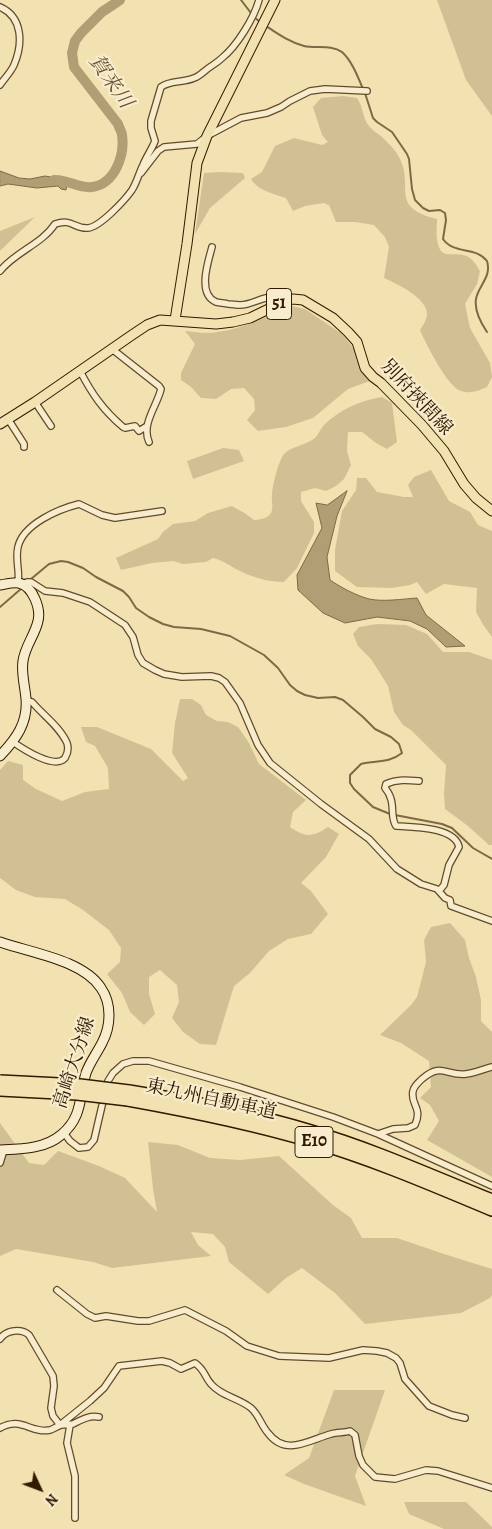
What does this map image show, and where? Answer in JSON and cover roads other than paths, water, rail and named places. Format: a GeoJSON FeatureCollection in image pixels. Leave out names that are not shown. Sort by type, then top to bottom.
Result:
{"type":"FeatureCollection","features":[{"type":"Feature","properties":{"kind":"highway","name":"東九州自動車道"},"geometry":{"type":"LineString","coordinates":[[0,1081],[80,1085],[262,1127],[311,1141],[405,1174],[492,1210]]}},
{"type":"Feature","properties":{"kind":"highway","name":"東九州自動車道"},"geometry":{"type":"LineString","coordinates":[[0,1090],[128,1095],[222,1108],[312,1131],[390,1159],[492,1200]]}},
{"type":"Feature","properties":{"kind":"main road"},"geometry":{"type":"LineString","coordinates":[[175,320],[197,163],[207,136],[275,0]]}},
{"type":"Feature","properties":{"kind":"main road","name":"別府挾間線"},"geometry":{"type":"LineString","coordinates":[[4,421],[146,326],[160,320],[216,324],[233,322],[250,318],[277,304],[293,299],[303,300],[333,318],[357,342],[365,368],[422,424],[444,451],[464,484],[476,498],[492,511]]}},
{"type":"Feature","properties":{"kind":"main road"},"geometry":{"type":"LineString","coordinates":[[0,585],[20,583],[34,596],[38,608],[38,621],[27,644],[23,660],[22,671],[26,715],[14,742],[2,752]]}},
{"type":"Feature","properties":{"kind":"main road","name":"高崎大分線"},"geometry":{"type":"LineString","coordinates":[[0,942],[68,963],[84,970],[101,987],[107,999],[109,1010],[106,1033],[89,1066],[79,1110],[72,1123],[55,1140],[40,1146],[2,1150]]}},
{"type":"Feature","properties":{"kind":"street"},"geometry":{"type":"LineString","coordinates":[[0,271],[17,255],[46,234],[55,224],[68,221],[81,227],[97,226],[126,199],[155,141],[151,121],[161,87],[165,84],[201,75],[224,57],[246,28],[259,0]]}},
{"type":"Feature","properties":{"kind":"street"},"geometry":{"type":"LineString","coordinates":[[0,7],[14,16],[20,30],[19,45],[13,66],[0,85]]}},
{"type":"Feature","properties":{"kind":"street"},"geometry":{"type":"LineString","coordinates":[[138,177],[158,151],[164,147],[197,144],[207,136],[241,118],[268,113],[310,91],[325,89],[367,91]]}},
{"type":"Feature","properties":{"kind":"street"},"geometry":{"type":"LineString","coordinates":[[212,247],[206,281],[209,296],[216,302],[240,305],[250,304],[270,297],[277,304]]}},
{"type":"Feature","properties":{"kind":"street"},"geometry":{"type":"LineString","coordinates":[[112,349],[161,389],[147,426],[146,433],[149,442]]}},
{"type":"Feature","properties":{"kind":"street"},"geometry":{"type":"LineString","coordinates":[[80,371],[100,405],[123,427],[135,426],[140,431],[147,426]]}},
{"type":"Feature","properties":{"kind":"street"},"geometry":{"type":"LineString","coordinates":[[35,402],[51,426]]}},
{"type":"Feature","properties":{"kind":"street"},"geometry":{"type":"LineString","coordinates":[[4,421],[24,444],[24,447]]}},
{"type":"Feature","properties":{"kind":"street"},"geometry":{"type":"LineString","coordinates":[[162,510],[115,518],[102,515],[80,504],[56,511],[35,524],[22,537],[17,554],[20,583],[31,582],[49,592],[63,593],[90,602],[125,625],[133,637],[138,655],[143,663],[155,670],[164,674],[182,677],[211,676],[225,682],[240,703],[258,745],[270,763],[369,839],[397,869],[421,884],[437,889],[445,898],[450,900],[451,906],[492,921]]}},
{"type":"Feature","properties":{"kind":"street"},"geometry":{"type":"LineString","coordinates":[[14,742],[48,761],[62,761],[67,755],[68,745],[61,734],[32,702],[26,700]]}},
{"type":"Feature","properties":{"kind":"street"},"geometry":{"type":"LineString","coordinates":[[419,781],[393,781],[386,784],[385,788],[392,799],[393,822],[396,826],[445,832],[457,841],[459,847],[449,865],[444,885],[439,891]]}},
{"type":"Feature","properties":{"kind":"street"},"geometry":{"type":"LineString","coordinates":[[64,1133],[79,1148],[88,1147],[94,1140],[108,1082],[113,1073],[123,1064],[133,1061],[149,1061],[240,1087],[333,1117],[378,1134],[492,1186]]}},
{"type":"Feature","properties":{"kind":"street"},"geometry":{"type":"LineString","coordinates":[[378,1134],[415,1125],[418,1118],[418,1110],[412,1093],[414,1086],[430,1072],[436,1070],[463,1075],[492,1067]]}},
{"type":"Feature","properties":{"kind":"street"},"geometry":{"type":"LineString","coordinates":[[0,1163],[2,1150]]}},
{"type":"Feature","properties":{"kind":"street"},"geometry":{"type":"LineString","coordinates":[[57,1290],[87,1314],[95,1318],[106,1316],[149,1321],[185,1310],[226,1331],[247,1346],[278,1356],[329,1358],[363,1350],[387,1353],[396,1358],[400,1363],[406,1379],[429,1406],[465,1418]]}},
{"type":"Feature","properties":{"kind":"street"},"geometry":{"type":"LineString","coordinates":[[0,1338],[3,1334],[14,1331],[23,1331],[29,1335],[53,1376],[54,1386],[50,1408],[60,1425]]}},
{"type":"Feature","properties":{"kind":"street"},"geometry":{"type":"LineString","coordinates":[[0,1428],[8,1423],[16,1423],[39,1430],[50,1430],[60,1425],[104,1388],[119,1366],[162,1361],[180,1369],[195,1363],[201,1367],[211,1384],[221,1392],[251,1408],[259,1417],[267,1433],[279,1444],[286,1446],[299,1445],[334,1433],[350,1431],[355,1435],[359,1456],[363,1465],[376,1477],[395,1479],[426,1470],[438,1471],[492,1488]]}},
{"type":"Feature","properties":{"kind":"street"},"geometry":{"type":"LineString","coordinates":[[60,1425],[70,1425],[93,1416],[99,1417]]}},
{"type":"Feature","properties":{"kind":"street"},"geometry":{"type":"LineString","coordinates":[[70,1425],[67,1443],[75,1476],[76,1518]]}},
{"type":"Feature","properties":{"kind":"waterway","name":"賀来川"},"geometry":{"type":"LineString","coordinates":[[54,180],[87,187],[100,185],[112,175],[120,159],[123,143],[118,124],[74,67],[72,53],[75,41],[81,33],[102,12],[120,0]]}},
{"type":"Feature","properties":{"kind":"waterway"},"geometry":{"type":"LineString","coordinates":[[241,0],[260,22]]}},
{"type":"Feature","properties":{"kind":"waterway"},"geometry":{"type":"LineString","coordinates":[[266,26],[284,38],[299,44],[309,47],[328,47],[342,52],[352,64],[363,89]]}},
{"type":"Feature","properties":{"kind":"waterway"},"geometry":{"type":"LineString","coordinates":[[365,93],[373,118],[392,132],[407,154],[415,200],[429,211],[440,210],[445,213],[446,220],[443,239],[453,247],[477,253],[487,261],[488,272],[476,299],[478,317],[487,332]]}},
{"type":"Feature","properties":{"kind":"waterway"},"geometry":{"type":"LineString","coordinates":[[31,579],[49,564],[61,561],[68,562],[83,568],[123,591],[136,608],[149,617],[174,627],[201,629],[230,636],[264,655],[278,668],[290,685],[297,691],[318,698],[335,697],[343,700],[375,729],[391,737],[399,744],[402,753],[392,759],[361,764],[350,775],[350,783],[354,789],[373,807],[390,814]]}},
{"type":"Feature","properties":{"kind":"waterway"},"geometry":{"type":"LineString","coordinates":[[0,607],[22,588]]}},
{"type":"Feature","properties":{"kind":"waterway"},"geometry":{"type":"LineString","coordinates":[[395,815],[442,824],[452,828],[473,848],[492,859]]}}]}
